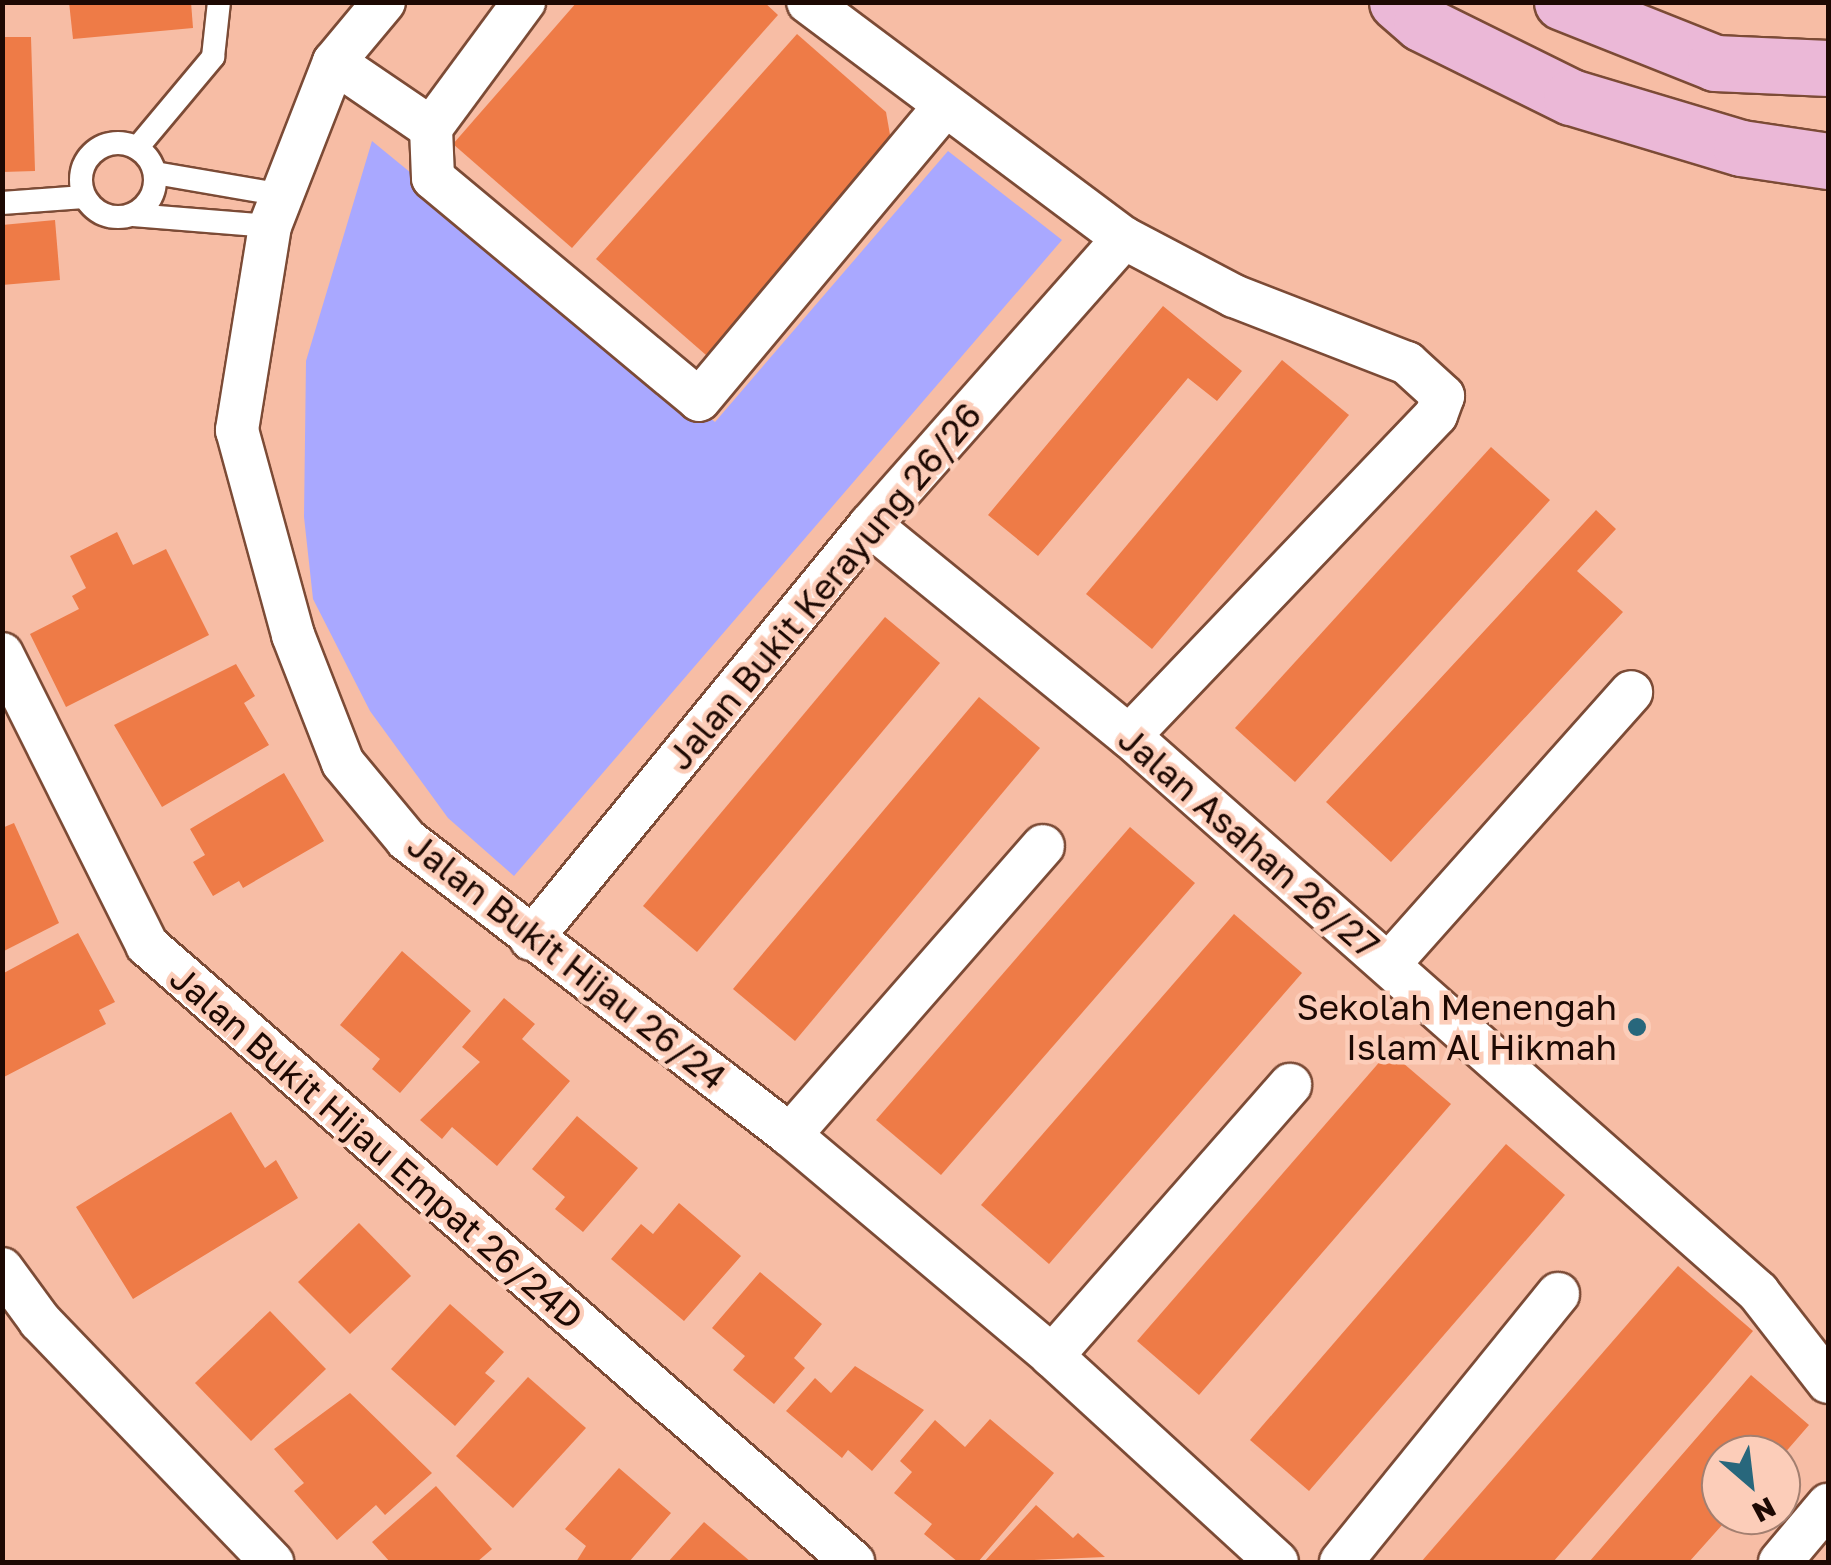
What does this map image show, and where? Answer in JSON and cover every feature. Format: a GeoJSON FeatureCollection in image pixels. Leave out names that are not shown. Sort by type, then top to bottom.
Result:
{"type":"FeatureCollection","features":[{"type":"Feature","properties":{"kind":"main road"},"geometry":{"type":"LineString","coordinates":[[1397,2],[1571,97],[1741,148],[1828,161]]}},
{"type":"Feature","properties":{"kind":"main road"},"geometry":{"type":"LineString","coordinates":[[1562,2],[1715,63],[1828,68]]}},
{"type":"Feature","properties":{"kind":"street","name":"Jalan Bukit Hijau 26/24"},"geometry":{"type":"LineString","coordinates":[[384,2],[334,62],[276,210],[237,430],[293,635],[343,762],[408,840],[790,1135],[1052,1356],[1276,1562]]}},
{"type":"Feature","properties":{"kind":"street"},"geometry":{"type":"LineString","coordinates":[[524,2],[430,128],[432,178],[698,400],[945,106]]}},
{"type":"Feature","properties":{"kind":"street"},"geometry":{"type":"LineString","coordinates":[[808,2],[1124,238],[1234,296],[1407,363],[1443,396],[1436,415],[1129,736]]}},
{"type":"Feature","properties":{"kind":"street"},"geometry":{"type":"LineString","coordinates":[[334,62],[430,128]]}},
{"type":"Feature","properties":{"kind":"street","name":"Jalan Bukit Kerayung 26/26"},"geometry":{"type":"LineString","coordinates":[[531,938],[870,524],[1124,238]]}},
{"type":"Feature","properties":{"kind":"street","name":"Jalan Asahan 26/27"},"geometry":{"type":"LineString","coordinates":[[870,524],[1129,736],[1758,1292],[1828,1382]]}},
{"type":"Feature","properties":{"kind":"street","name":"Jalan Bukit Hijau Empat 26/24D"},"geometry":{"type":"LineString","coordinates":[[2,654],[147,944],[852,1562]]}},
{"type":"Feature","properties":{"kind":"street"},"geometry":{"type":"LineString","coordinates":[[1389,964],[1631,692]]}},
{"type":"Feature","properties":{"kind":"street"},"geometry":{"type":"LineString","coordinates":[[790,1135],[1043,846]]}},
{"type":"Feature","properties":{"kind":"street"},"geometry":{"type":"LineString","coordinates":[[1052,1356],[1290,1085]]}},
{"type":"Feature","properties":{"kind":"street"},"geometry":{"type":"LineString","coordinates":[[2,1269],[40,1321],[272,1562]]}},
{"type":"Feature","properties":{"kind":"street"},"geometry":{"type":"LineString","coordinates":[[1341,1562],[1558,1294]]}},
{"type":"Feature","properties":{"kind":"street"},"geometry":{"type":"LineString","coordinates":[[1780,1562],[1828,1505]]}},
{"type":"Feature","properties":{"kind":"lane"},"geometry":{"type":"LineString","coordinates":[[137,148],[213,58],[220,2]]}},
{"type":"Feature","properties":{"kind":"lane"},"geometry":{"type":"LineString","coordinates":[[133,215],[155,190],[155,174],[137,148],[122,142],[92,152],[80,182],[84,197],[109,217],[276,210]]}},
{"type":"Feature","properties":{"kind":"lane"},"geometry":{"type":"LineString","coordinates":[[155,174],[276,210]]}},
{"type":"Feature","properties":{"kind":"lane"},"geometry":{"type":"LineString","coordinates":[[2,204],[84,197]]}},
{"type":"Feature","properties":{"kind":"shaded area"},"geometry":{"type":"Polygon","coordinates":[[[372,141],[715,422],[948,151],[1062,240],[514,876],[448,818],[370,711],[313,599],[304,517],[306,361],[372,141]]]}},
{"type":"Feature","properties":{"kind":"building"},"geometry":{"type":"Polygon","coordinates":[[[69,2],[191,2],[193,28],[73,39],[69,2]]]}},
{"type":"Feature","properties":{"kind":"building"},"geometry":{"type":"Polygon","coordinates":[[[577,2],[764,2],[778,15],[572,248],[453,144],[577,2]]]}},
{"type":"Feature","properties":{"kind":"building"},"geometry":{"type":"Polygon","coordinates":[[[797,34],[886,112],[892,146],[706,355],[596,259],[797,34]]]}},
{"type":"Feature","properties":{"kind":"building"},"geometry":{"type":"Polygon","coordinates":[[[2,37],[31,37],[35,171],[2,172],[2,37]]]}},
{"type":"Feature","properties":{"kind":"building"},"geometry":{"type":"Polygon","coordinates":[[[55,220],[60,280],[2,285],[2,225],[55,220]]]}},
{"type":"Feature","properties":{"kind":"building"},"geometry":{"type":"Polygon","coordinates":[[[1163,306],[1242,371],[1217,401],[1188,378],[1038,556],[988,515],[1163,306]]]}},
{"type":"Feature","properties":{"kind":"building"},"geometry":{"type":"Polygon","coordinates":[[[1282,360],[1349,415],[1152,649],[1086,594],[1282,360]]]}},
{"type":"Feature","properties":{"kind":"building"},"geometry":{"type":"Polygon","coordinates":[[[1491,447],[1550,500],[1295,782],[1235,728],[1491,447]]]}},
{"type":"Feature","properties":{"kind":"building"},"geometry":{"type":"Polygon","coordinates":[[[1596,510],[1616,529],[1577,571],[1623,612],[1391,862],[1326,802],[1596,510]]]}},
{"type":"Feature","properties":{"kind":"building"},"geometry":{"type":"Polygon","coordinates":[[[117,532],[133,565],[166,549],[209,635],[66,707],[30,634],[79,609],[72,596],[86,588],[70,556],[117,532]]]}},
{"type":"Feature","properties":{"kind":"building"},"geometry":{"type":"Polygon","coordinates":[[[885,617],[940,663],[697,952],[643,906],[885,617]]]}},
{"type":"Feature","properties":{"kind":"building"},"geometry":{"type":"Polygon","coordinates":[[[236,664],[255,696],[244,703],[269,745],[162,807],[114,725],[236,664]]]}},
{"type":"Feature","properties":{"kind":"building"},"geometry":{"type":"Polygon","coordinates":[[[979,697],[1040,748],[795,1041],[733,989],[979,697]]]}},
{"type":"Feature","properties":{"kind":"building"},"geometry":{"type":"Polygon","coordinates":[[[284,773],[324,841],[243,888],[239,881],[213,896],[193,862],[205,855],[190,829],[284,773]]]}},
{"type":"Feature","properties":{"kind":"building"},"geometry":{"type":"Polygon","coordinates":[[[14,823],[59,923],[2,952],[2,828],[14,823]]]}},
{"type":"Feature","properties":{"kind":"building"},"geometry":{"type":"Polygon","coordinates":[[[1130,827],[1195,883],[941,1175],[876,1120],[1130,827]]]}},
{"type":"Feature","properties":{"kind":"building"},"geometry":{"type":"Polygon","coordinates":[[[1234,914],[1302,973],[1049,1264],[981,1205],[1234,914]]]}},
{"type":"Feature","properties":{"kind":"building"},"geometry":{"type":"Polygon","coordinates":[[[78,933],[115,1002],[99,1010],[106,1024],[2,1078],[2,974],[78,933]]]}},
{"type":"Feature","properties":{"kind":"building"},"geometry":{"type":"Polygon","coordinates":[[[402,951],[471,1011],[400,1093],[372,1069],[380,1059],[340,1025],[402,951]]]}},
{"type":"Feature","properties":{"kind":"building"},"geometry":{"type":"Polygon","coordinates":[[[504,998],[535,1024],[522,1039],[570,1081],[497,1166],[452,1127],[442,1139],[420,1120],[480,1062],[462,1047],[504,998]]]}},
{"type":"Feature","properties":{"kind":"building"},"geometry":{"type":"Polygon","coordinates":[[[1389,1051],[1451,1104],[1199,1395],[1137,1341],[1389,1051]]]}},
{"type":"Feature","properties":{"kind":"building"},"geometry":{"type":"Polygon","coordinates":[[[231,1112],[265,1168],[276,1160],[298,1198],[133,1299],[76,1207],[231,1112]]]}},
{"type":"Feature","properties":{"kind":"building"},"geometry":{"type":"Polygon","coordinates":[[[577,1116],[638,1168],[583,1232],[555,1209],[565,1197],[532,1169],[577,1116]]]}},
{"type":"Feature","properties":{"kind":"building"},"geometry":{"type":"Polygon","coordinates":[[[1506,1144],[1565,1195],[1309,1491],[1250,1440],[1506,1144]]]}},
{"type":"Feature","properties":{"kind":"building"},"geometry":{"type":"Polygon","coordinates":[[[679,1203],[741,1256],[684,1321],[611,1259],[641,1224],[653,1234],[679,1203]]]}},
{"type":"Feature","properties":{"kind":"building"},"geometry":{"type":"Polygon","coordinates":[[[359,1223],[411,1276],[350,1334],[298,1282],[359,1223]]]}},
{"type":"Feature","properties":{"kind":"building"},"geometry":{"type":"Polygon","coordinates":[[[1678,1266],[1753,1331],[1710,1382],[1553,1562],[1421,1562],[1678,1266]]]}},
{"type":"Feature","properties":{"kind":"building"},"geometry":{"type":"Polygon","coordinates":[[[760,1272],[822,1324],[794,1358],[805,1368],[774,1404],[733,1370],[745,1356],[712,1328],[760,1272]]]}},
{"type":"Feature","properties":{"kind":"building"},"geometry":{"type":"Polygon","coordinates":[[[450,1304],[504,1352],[485,1373],[495,1381],[455,1426],[391,1369],[450,1304]]]}},
{"type":"Feature","properties":{"kind":"building"},"geometry":{"type":"Polygon","coordinates":[[[270,1311],[326,1369],[251,1441],[195,1383],[270,1311]]]}},
{"type":"Feature","properties":{"kind":"building"},"geometry":{"type":"Polygon","coordinates":[[[855,1366],[924,1410],[872,1471],[848,1450],[842,1458],[786,1411],[815,1378],[831,1393],[855,1366]]]}},
{"type":"Feature","properties":{"kind":"building"},"geometry":{"type":"Polygon","coordinates":[[[1751,1375],[1809,1425],[1800,1435],[1701,1435],[1701,1535],[1713,1535],[1689,1562],[1589,1562],[1751,1375]]]}},
{"type":"Feature","properties":{"kind":"building"},"geometry":{"type":"Polygon","coordinates":[[[528,1377],[586,1428],[513,1508],[456,1456],[528,1377]]]}},
{"type":"Feature","properties":{"kind":"building"},"geometry":{"type":"Polygon","coordinates":[[[350,1393],[432,1473],[385,1515],[376,1505],[337,1540],[294,1491],[304,1483],[274,1449],[350,1393]]]}},
{"type":"Feature","properties":{"kind":"building"},"geometry":{"type":"Polygon","coordinates":[[[990,1419],[1054,1473],[978,1562],[958,1562],[924,1534],[932,1524],[894,1493],[912,1472],[900,1461],[935,1420],[965,1447],[990,1419]]]}},
{"type":"Feature","properties":{"kind":"building"},"geometry":{"type":"Polygon","coordinates":[[[619,1468],[671,1513],[629,1562],[576,1562],[586,1546],[565,1529],[619,1468]]]}},
{"type":"Feature","properties":{"kind":"building"},"geometry":{"type":"Polygon","coordinates":[[[436,1486],[492,1549],[477,1562],[390,1562],[372,1542],[436,1486]]]}},
{"type":"Feature","properties":{"kind":"building"},"geometry":{"type":"Polygon","coordinates":[[[1036,1505],[1073,1538],[1078,1533],[1105,1557],[984,1562],[1036,1505]]]}},
{"type":"Feature","properties":{"kind":"building"},"geometry":{"type":"Polygon","coordinates":[[[704,1522],[751,1562],[668,1562],[704,1522]]]}},
{"type":"Feature","properties":{"kind":"place","name":"Sekolah Menengah Islam Al Hikmah"},"geometry":{"type":"Point","coordinates":[1637,1027]}}]}
